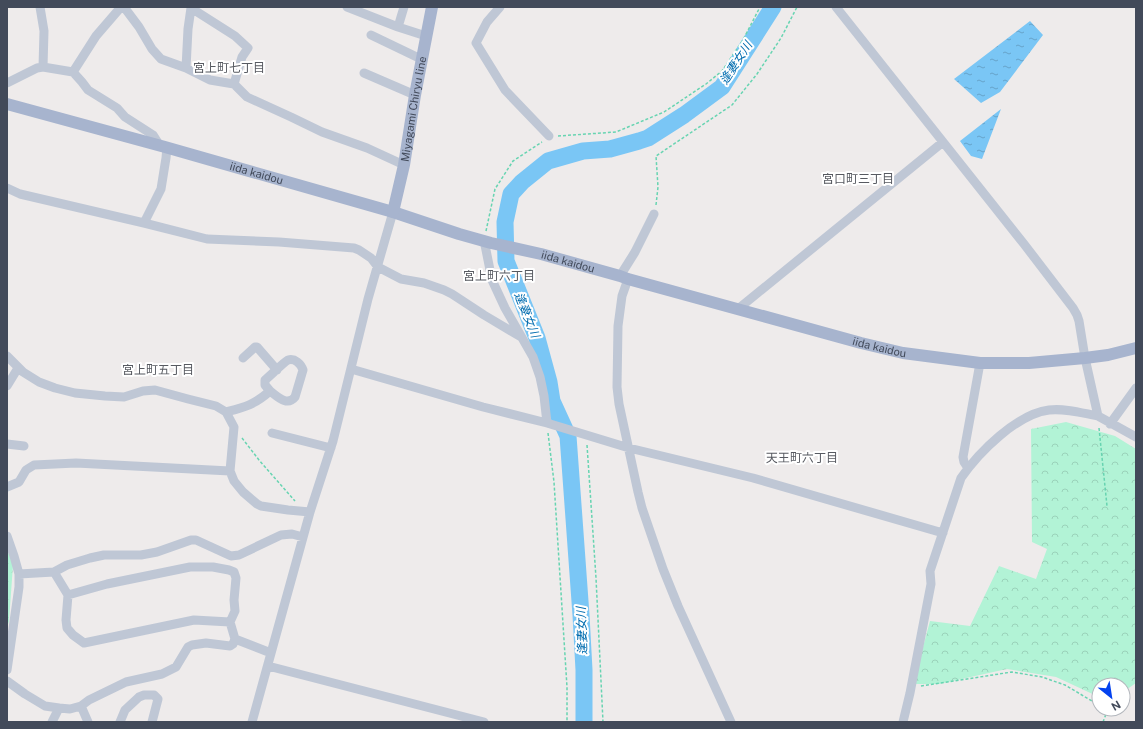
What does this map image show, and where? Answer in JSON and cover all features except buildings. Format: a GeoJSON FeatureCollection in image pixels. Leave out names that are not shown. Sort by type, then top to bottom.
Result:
{"type":"FeatureCollection","features":[{"type":"Feature","properties":{"kind":"main road","name":"Miyagami Chiryu line"},"geometry":{"type":"LineString","coordinates":[[393,212],[404,165],[421,59],[432,7]]}},
{"type":"Feature","properties":{"kind":"main road","name":"iida kaidou"},"geometry":{"type":"LineString","coordinates":[[7,104],[163,146],[393,212],[459,234],[541,254],[861,343],[903,353],[980,362],[1029,362],[1108,355],[1136,348]]}},
{"type":"Feature","properties":{"kind":"street"},"geometry":{"type":"LineString","coordinates":[[40,7],[44,31],[43,67]]}},
{"type":"Feature","properties":{"kind":"street"},"geometry":{"type":"LineString","coordinates":[[73,72],[96,36],[121,7]]}},
{"type":"Feature","properties":{"kind":"street"},"geometry":{"type":"LineString","coordinates":[[124,7],[139,27],[152,50],[161,59],[186,68],[210,80],[234,84],[247,96],[322,132],[367,148],[404,165]]}},
{"type":"Feature","properties":{"kind":"street"},"geometry":{"type":"LineString","coordinates":[[347,7],[398,27],[426,36]]}},
{"type":"Feature","properties":{"kind":"street"},"geometry":{"type":"LineString","coordinates":[[398,27],[404,7]]}},
{"type":"Feature","properties":{"kind":"street"},"geometry":{"type":"LineString","coordinates":[[500,7],[487,22],[476,43],[505,90],[549,136]]}},
{"type":"Feature","properties":{"kind":"street"},"geometry":{"type":"LineString","coordinates":[[836,7],[1026,246],[1073,308],[1079,321],[1085,358],[1098,416]]}},
{"type":"Feature","properties":{"kind":"street"},"geometry":{"type":"LineString","coordinates":[[186,68],[188,29],[191,8],[235,36],[248,48],[242,57],[234,84]]}},
{"type":"Feature","properties":{"kind":"street"},"geometry":{"type":"LineString","coordinates":[[371,35],[421,59]]}},
{"type":"Feature","properties":{"kind":"street"},"geometry":{"type":"LineString","coordinates":[[10,79],[43,67],[73,72],[88,90],[117,108],[125,117],[153,135],[163,146],[166,158],[161,189],[144,223]]}},
{"type":"Feature","properties":{"kind":"street"},"geometry":{"type":"LineString","coordinates":[[364,73],[415,95]]}},
{"type":"Feature","properties":{"kind":"street"},"geometry":{"type":"LineString","coordinates":[[738,309],[943,142]]}},
{"type":"Feature","properties":{"kind":"street"},"geometry":{"type":"LineString","coordinates":[[7,188],[20,194],[207,239],[280,242],[354,248],[371,258],[378,267],[401,279],[424,283],[452,294],[521,337]]}},
{"type":"Feature","properties":{"kind":"street"},"geometry":{"type":"LineString","coordinates":[[252,722],[310,512],[331,448],[368,299],[393,212]]}},
{"type":"Feature","properties":{"kind":"street"},"geometry":{"type":"LineString","coordinates":[[654,214],[624,278],[618,326],[617,388],[619,404],[642,508],[663,569],[678,606],[731,722]]}},
{"type":"Feature","properties":{"kind":"street"},"geometry":{"type":"LineString","coordinates":[[488,242],[492,280],[505,308],[533,356],[540,377],[550,424]]}},
{"type":"Feature","properties":{"kind":"street"},"geometry":{"type":"LineString","coordinates":[[243,358],[255,347],[258,347],[277,370]]}},
{"type":"Feature","properties":{"kind":"street"},"geometry":{"type":"LineString","coordinates":[[7,356],[22,372],[39,382],[75,393],[124,397],[155,390],[216,406],[226,412],[234,427],[230,471],[238,487],[249,498],[261,506],[310,512]]}},
{"type":"Feature","properties":{"kind":"street"},"geometry":{"type":"LineString","coordinates":[[289,360],[297,362],[302,366],[303,370],[293,400],[286,402],[270,391],[265,385],[265,380],[286,361],[289,360]]}},
{"type":"Feature","properties":{"kind":"street"},"geometry":{"type":"LineString","coordinates":[[968,468],[963,457],[980,362]]}},
{"type":"Feature","properties":{"kind":"street"},"geometry":{"type":"LineString","coordinates":[[7,386],[18,368]]}},
{"type":"Feature","properties":{"kind":"street"},"geometry":{"type":"LineString","coordinates":[[351,369],[483,407],[550,424],[628,448],[753,478],[942,532]]}},
{"type":"Feature","properties":{"kind":"street"},"geometry":{"type":"LineString","coordinates":[[1110,424],[1136,388]]}},
{"type":"Feature","properties":{"kind":"street"},"geometry":{"type":"LineString","coordinates":[[226,412],[248,406],[258,401],[270,391]]}},
{"type":"Feature","properties":{"kind":"street"},"geometry":{"type":"LineString","coordinates":[[903,722],[931,584],[930,571],[961,478],[968,468],[992,443],[1018,423],[1039,412],[1060,409],[1098,416],[1136,437]]}},
{"type":"Feature","properties":{"kind":"street"},"geometry":{"type":"LineString","coordinates":[[272,433],[331,448]]}},
{"type":"Feature","properties":{"kind":"street"},"geometry":{"type":"LineString","coordinates":[[7,444],[24,446]]}},
{"type":"Feature","properties":{"kind":"street"},"geometry":{"type":"LineString","coordinates":[[7,487],[19,482],[26,470],[34,465],[58,463],[230,471]]}},
{"type":"Feature","properties":{"kind":"street"},"geometry":{"type":"LineString","coordinates":[[19,574],[54,572],[67,565],[104,555],[141,555],[156,552],[191,540],[196,540],[231,556],[239,556],[281,535],[292,534],[303,537]]}},
{"type":"Feature","properties":{"kind":"street"},"geometry":{"type":"LineString","coordinates":[[7,536],[19,574],[19,587],[7,670]]}},
{"type":"Feature","properties":{"kind":"street"},"geometry":{"type":"LineString","coordinates":[[7,681],[44,706],[70,709],[81,706],[89,700],[126,682],[162,674],[176,666],[188,647],[192,645],[206,643],[230,646],[233,644],[235,639],[230,622],[235,611],[234,600],[236,578],[234,572],[228,570],[213,567],[190,567],[107,584],[68,595]]}},
{"type":"Feature","properties":{"kind":"street"},"geometry":{"type":"LineString","coordinates":[[54,572],[68,595],[66,620],[67,628],[73,635],[84,643],[194,620],[230,622]]}},
{"type":"Feature","properties":{"kind":"street"},"geometry":{"type":"LineString","coordinates":[[235,639],[271,653]]}},
{"type":"Feature","properties":{"kind":"street"},"geometry":{"type":"LineString","coordinates":[[268,666],[484,722]]}},
{"type":"Feature","properties":{"kind":"street"},"geometry":{"type":"LineString","coordinates":[[120,722],[124,710],[144,694],[154,695],[158,699],[152,722]]}},
{"type":"Feature","properties":{"kind":"street"},"geometry":{"type":"LineString","coordinates":[[81,706],[88,722]]}},
{"type":"Feature","properties":{"kind":"street"},"geometry":{"type":"LineString","coordinates":[[52,722],[60,708]]}},
{"type":"Feature","properties":{"kind":"path"},"geometry":{"type":"LineString","coordinates":[[488,242],[495,189],[513,161],[549,136],[616,132],[664,112],[706,84],[722,71],[743,40],[760,7]]}},
{"type":"Feature","properties":{"kind":"path"},"geometry":{"type":"LineString","coordinates":[[654,214],[658,187],[656,156],[732,105],[761,68],[781,38],[797,7]]}},
{"type":"Feature","properties":{"kind":"path"},"geometry":{"type":"LineString","coordinates":[[1098,416],[1107,506]]}},
{"type":"Feature","properties":{"kind":"path"},"geometry":{"type":"LineString","coordinates":[[550,424],[567,687],[567,722]]}},
{"type":"Feature","properties":{"kind":"path"},"geometry":{"type":"LineString","coordinates":[[234,427],[259,460],[297,502]]}},
{"type":"Feature","properties":{"kind":"path"},"geometry":{"type":"LineString","coordinates":[[583,434],[596,578],[603,722]]}},
{"type":"Feature","properties":{"kind":"path"},"geometry":{"type":"LineString","coordinates":[[911,688],[1012,672],[1042,677],[1065,685],[1091,700]]}},
{"type":"Feature","properties":{"kind":"green space"},"geometry":{"type":"Polygon","coordinates":[[[1066,422],[1115,436],[1136,449],[1136,683],[1131,686],[1131,677],[1091,677],[1091,693],[1056,677],[1007,669],[939,684],[913,684],[930,621],[970,626],[999,566],[1036,579],[1047,549],[1032,542],[1031,429],[1066,422]]]}},
{"type":"Feature","properties":{"kind":"green space"},"geometry":{"type":"Polygon","coordinates":[[[7,549],[13,565],[9,621],[7,628],[7,549]]]}},
{"type":"Feature","properties":{"kind":"water"},"geometry":{"type":"Polygon","coordinates":[[[1030,21],[1043,35],[1000,92],[981,103],[954,79],[1030,21]]]}},
{"type":"Feature","properties":{"kind":"water"},"geometry":{"type":"Polygon","coordinates":[[[1001,109],[982,159],[971,156],[960,141],[1001,109]]]}},
{"type":"Feature","properties":{"kind":"waterway","name":"逢妻女川"},"geometry":{"type":"LineString","coordinates":[[584,722],[584,670],[581,615],[568,436],[552,401],[549,382],[537,338],[506,261],[505,222],[511,194],[522,182],[548,161],[583,151],[610,149],[648,138],[684,115],[722,87],[773,7]]}},
{"type":"Feature","properties":{"kind":"district","name":"宮上町七丁目"},"geometry":{"type":"Point","coordinates":[229,68]}},
{"type":"Feature","properties":{"kind":"district","name":"宮口町三丁目"},"geometry":{"type":"Point","coordinates":[858,179]}},
{"type":"Feature","properties":{"kind":"district","name":"宮上町六丁目"},"geometry":{"type":"Point","coordinates":[499,276]}},
{"type":"Feature","properties":{"kind":"district","name":"宮上町五丁目"},"geometry":{"type":"Point","coordinates":[158,370]}},
{"type":"Feature","properties":{"kind":"district","name":"天王町六丁目"},"geometry":{"type":"Point","coordinates":[802,458]}}]}
